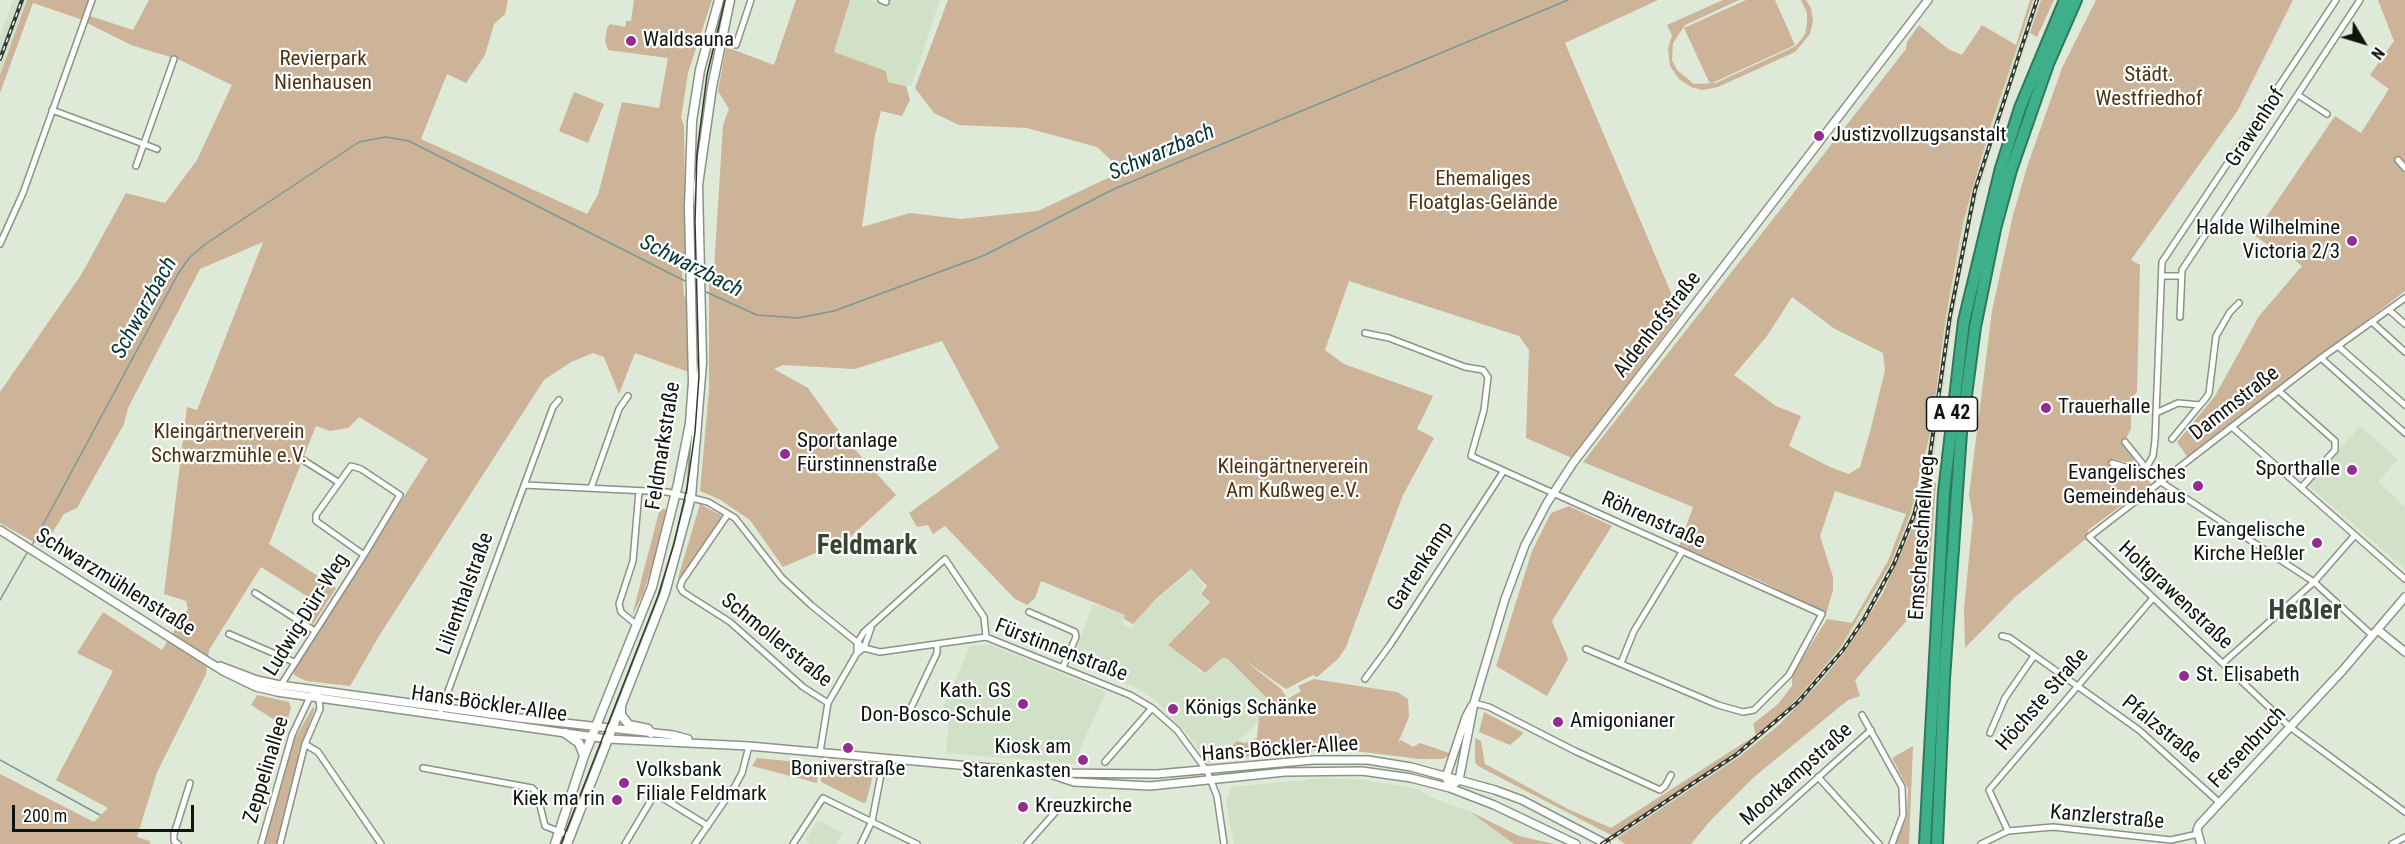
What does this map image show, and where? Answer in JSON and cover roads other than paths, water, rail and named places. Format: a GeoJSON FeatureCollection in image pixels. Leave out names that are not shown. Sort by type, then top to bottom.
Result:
{"type":"FeatureCollection","features":[{"type":"Feature","properties":{"kind":"highway","name":"Emscherschnellweg"},"geometry":{"type":"LineString","coordinates":[[1924,844],[1944,492],[1964,321],[2001,168],[2020,108],[2065,0]]}},
{"type":"Feature","properties":{"kind":"highway","name":"Emscherschnellweg"},"geometry":{"type":"LineString","coordinates":[[1937,844],[1944,679],[1960,445],[1975,327],[1995,229],[2011,170],[2048,64],[2076,0]]}},
{"type":"Feature","properties":{"kind":"main road","name":"Feldmarkstraße"},"geometry":{"type":"LineString","coordinates":[[569,840],[664,593],[691,497],[701,402],[689,207],[692,121],[699,70],[719,0]]}},
{"type":"Feature","properties":{"kind":"main road","name":"Feldmarkstraße"},"geometry":{"type":"LineString","coordinates":[[695,277],[699,171],[730,0]]}},
{"type":"Feature","properties":{"kind":"main road","name":"Feldmarkstraße"},"geometry":{"type":"LineString","coordinates":[[555,844],[591,736],[652,587],[676,493],[692,400],[696,293]]}},
{"type":"Feature","properties":{"kind":"main road"},"geometry":{"type":"LineString","coordinates":[[621,705],[624,721],[637,728],[648,729],[651,733]]}},
{"type":"Feature","properties":{"kind":"main road"},"geometry":{"type":"LineString","coordinates":[[565,733],[579,743],[584,756]]}},
{"type":"Feature","properties":{"kind":"street"},"geometry":{"type":"LineString","coordinates":[[0,244],[23,193],[92,0]]}},
{"type":"Feature","properties":{"kind":"street"},"geometry":{"type":"LineString","coordinates":[[736,45],[751,0]]}},
{"type":"Feature","properties":{"kind":"street","name":"Aldenhofstraße"},"geometry":{"type":"LineString","coordinates":[[1459,780],[1474,703],[1515,568],[1552,495],[1580,453],[1928,0]]}},
{"type":"Feature","properties":{"kind":"street","name":"Grawenhof"},"geometry":{"type":"LineString","coordinates":[[2146,468],[2153,456],[2162,262],[2336,0]]}},
{"type":"Feature","properties":{"kind":"street","name":"Grawenhof"},"geometry":{"type":"LineString","coordinates":[[2181,317],[2182,270],[2360,0]]}},
{"type":"Feature","properties":{"kind":"street"},"geometry":{"type":"LineString","coordinates":[[136,166],[174,59]]}},
{"type":"Feature","properties":{"kind":"street"},"geometry":{"type":"LineString","coordinates":[[2298,94],[2327,114]]}},
{"type":"Feature","properties":{"kind":"street"},"geometry":{"type":"LineString","coordinates":[[52,110],[157,149]]}},
{"type":"Feature","properties":{"kind":"street"},"geometry":{"type":"LineString","coordinates":[[2398,160],[2405,168]]}},
{"type":"Feature","properties":{"kind":"street"},"geometry":{"type":"LineString","coordinates":[[2162,276],[2181,276]]}},
{"type":"Feature","properties":{"kind":"street","name":"Dammstraße"},"geometry":{"type":"LineString","coordinates":[[2090,539],[2090,534],[2321,358],[2405,298]]}},
{"type":"Feature","properties":{"kind":"street"},"geometry":{"type":"LineString","coordinates":[[2172,439],[2209,393],[2216,336],[2230,312],[2239,303]]}},
{"type":"Feature","properties":{"kind":"street"},"geometry":{"type":"LineString","coordinates":[[2389,310],[2405,324]]}},
{"type":"Feature","properties":{"kind":"street"},"geometry":{"type":"LineString","coordinates":[[2372,322],[2405,352]]}},
{"type":"Feature","properties":{"kind":"street","name":"Röhrenstraße"},"geometry":{"type":"LineString","coordinates":[[1365,333],[1389,338],[1465,367],[1483,370],[1488,377],[1484,410],[1471,456],[1552,495],[1822,614],[1789,675],[1754,710],[1743,712],[1718,705],[1620,663]]}},
{"type":"Feature","properties":{"kind":"street"},"geometry":{"type":"LineString","coordinates":[[2338,346],[2405,405]]}},
{"type":"Feature","properties":{"kind":"street"},"geometry":{"type":"LineString","coordinates":[[2321,358],[2405,433]]}},
{"type":"Feature","properties":{"kind":"street"},"geometry":{"type":"LineString","coordinates":[[2279,391],[2335,441],[2335,450],[2301,488]]}},
{"type":"Feature","properties":{"kind":"street"},"geometry":{"type":"LineString","coordinates":[[591,488],[619,409],[628,396]]}},
{"type":"Feature","properties":{"kind":"street","name":"Lilienthalstraße"},"geometry":{"type":"LineString","coordinates":[[441,711],[553,406],[559,400]]}},
{"type":"Feature","properties":{"kind":"street"},"geometry":{"type":"LineString","coordinates":[[2156,413],[2178,403],[2200,405]]}},
{"type":"Feature","properties":{"kind":"street"},"geometry":{"type":"LineString","coordinates":[[2232,427],[2405,579]]}},
{"type":"Feature","properties":{"kind":"street"},"geometry":{"type":"LineString","coordinates":[[2125,442],[2161,482],[2314,582],[2375,633],[2405,652]]}},
{"type":"Feature","properties":{"kind":"street"},"geometry":{"type":"LineString","coordinates":[[303,460],[338,482]]}},
{"type":"Feature","properties":{"kind":"street"},"geometry":{"type":"LineString","coordinates":[[2112,463],[2132,469],[2146,468]]}},
{"type":"Feature","properties":{"kind":"street","name":"Ludwig-Dürr-Weg"},"geometry":{"type":"LineString","coordinates":[[279,688],[364,555],[400,495],[355,466],[347,468],[316,515],[316,521],[364,555]]}},
{"type":"Feature","properties":{"kind":"street","name":"Gartenkamp"},"geometry":{"type":"LineString","coordinates":[[1365,679],[1390,645],[1503,472]]}},
{"type":"Feature","properties":{"kind":"street"},"geometry":{"type":"LineString","coordinates":[[524,485],[676,493]]}},
{"type":"Feature","properties":{"kind":"street"},"geometry":{"type":"LineString","coordinates":[[637,625],[621,612],[619,604],[633,561],[639,490]]}},
{"type":"Feature","properties":{"kind":"street","name":"Fürstinnenstraße"},"geometry":{"type":"LineString","coordinates":[[676,493],[719,507],[728,514],[744,528],[782,578],[864,648],[880,652],[986,637],[1130,695],[1152,708],[1177,730],[1207,771],[1224,844]]}},
{"type":"Feature","properties":{"kind":"street","name":"Schmollerstraße"},"geometry":{"type":"LineString","coordinates":[[728,514],[680,587],[683,592],[730,622],[803,687],[828,703]]}},
{"type":"Feature","properties":{"kind":"street","name":"Schwarzmühlenstraße"},"geometry":{"type":"LineString","coordinates":[[0,530],[212,663],[279,688]]}},
{"type":"Feature","properties":{"kind":"street"},"geometry":{"type":"LineString","coordinates":[[2223,663],[2314,582],[2355,535]]}},
{"type":"Feature","properties":{"kind":"street","name":"Holtgrawenstraße"},"geometry":{"type":"LineString","coordinates":[[2090,539],[2290,727],[2405,812]]}},
{"type":"Feature","properties":{"kind":"street"},"geometry":{"type":"LineString","coordinates":[[1586,649],[1620,663],[1634,631],[1682,552]]}},
{"type":"Feature","properties":{"kind":"street"},"geometry":{"type":"LineString","coordinates":[[857,653],[856,643],[871,626],[945,560],[984,617],[986,637]]}},
{"type":"Feature","properties":{"kind":"street"},"geometry":{"type":"LineString","coordinates":[[255,593],[315,631]]}},
{"type":"Feature","properties":{"kind":"street","name":"Fersenbruch"},"geometry":{"type":"LineString","coordinates":[[2198,834],[2199,825],[2375,633],[2405,597]]}},
{"type":"Feature","properties":{"kind":"street","name":"Höchste Straße"},"geometry":{"type":"LineString","coordinates":[[2008,831],[1989,790],[2153,598]]}},
{"type":"Feature","properties":{"kind":"street"},"geometry":{"type":"LineString","coordinates":[[1029,612],[1075,632],[1076,637],[1064,667]]}},
{"type":"Feature","properties":{"kind":"street"},"geometry":{"type":"LineString","coordinates":[[820,752],[828,703],[857,653],[864,648],[871,626]]}},
{"type":"Feature","properties":{"kind":"street"},"geometry":{"type":"LineString","coordinates":[[230,634],[294,662]]}},
{"type":"Feature","properties":{"kind":"street","name":"Pfalzstraße"},"geometry":{"type":"LineString","coordinates":[[2002,636],[2010,638],[2166,752],[2220,803]]}},
{"type":"Feature","properties":{"kind":"street"},"geometry":{"type":"LineString","coordinates":[[910,710],[937,653],[937,644]]}},
{"type":"Feature","properties":{"kind":"street"},"geometry":{"type":"LineString","coordinates":[[1990,733],[2006,698],[2034,656]]}},
{"type":"Feature","properties":{"kind":"street","name":"Hans-Böckler-Allee"},"geometry":{"type":"LineString","coordinates":[[279,688],[318,690],[608,739],[696,742],[1047,772],[1157,774],[1312,760],[1368,760],[1459,780],[1522,800],[1606,844]]}},
{"type":"Feature","properties":{"kind":"street","name":"Hans-Böckler-Allee"},"geometry":{"type":"LineString","coordinates":[[279,688],[310,698],[651,733],[696,742]]}},
{"type":"Feature","properties":{"kind":"street","name":"Zeppelinallee"},"geometry":{"type":"LineString","coordinates":[[261,844],[292,735],[310,698],[318,690]]}},
{"type":"Feature","properties":{"kind":"street","name":"Zeppelinallee"},"geometry":{"type":"LineString","coordinates":[[280,844],[305,744],[320,709],[318,690]]}},
{"type":"Feature","properties":{"kind":"street"},"geometry":{"type":"LineString","coordinates":[[1474,703],[1489,707],[1566,747],[1660,790],[1671,775]]}},
{"type":"Feature","properties":{"kind":"street","name":"Aldenhofstraße"},"geometry":{"type":"LineString","coordinates":[[1446,777],[1466,717],[1474,703]]}},
{"type":"Feature","properties":{"kind":"street"},"geometry":{"type":"LineString","coordinates":[[1105,762],[1152,708]]}},
{"type":"Feature","properties":{"kind":"street"},"geometry":{"type":"LineString","coordinates":[[1862,715],[1900,781],[1904,795],[1903,814],[1892,844]]}},
{"type":"Feature","properties":{"kind":"street","name":"Moorkampstraße"},"geometry":{"type":"LineString","coordinates":[[1744,844],[1872,730]]}},
{"type":"Feature","properties":{"kind":"street"},"geometry":{"type":"LineString","coordinates":[[305,744],[318,752],[381,844]]}},
{"type":"Feature","properties":{"kind":"street"},"geometry":{"type":"LineString","coordinates":[[695,844],[738,780],[749,746]]}},
{"type":"Feature","properties":{"kind":"street"},"geometry":{"type":"LineString","coordinates":[[861,844],[872,821],[884,759]]}},
{"type":"Feature","properties":{"kind":"street"},"geometry":{"type":"LineString","coordinates":[[423,768],[532,788],[537,793],[545,826],[559,831],[569,840]]}},
{"type":"Feature","properties":{"kind":"street","name":"Hans-Böckler-Allee"},"geometry":{"type":"LineString","coordinates":[[1047,772],[1060,779],[1083,783],[1154,786],[1285,772],[1362,771],[1410,778],[1450,788],[1494,805],[1575,844]]}},
{"type":"Feature","properties":{"kind":"street"},"geometry":{"type":"LineString","coordinates":[[1083,783],[1084,774]]}},
{"type":"Feature","properties":{"kind":"street"},"geometry":{"type":"LineString","coordinates":[[1446,777],[1450,788],[1459,780]]}},
{"type":"Feature","properties":{"kind":"street"},"geometry":{"type":"LineString","coordinates":[[1818,777],[1879,844]]}},
{"type":"Feature","properties":{"kind":"street"},"geometry":{"type":"LineString","coordinates":[[178,844],[174,841],[174,834],[190,783]]}},
{"type":"Feature","properties":{"kind":"street"},"geometry":{"type":"LineString","coordinates":[[625,844],[653,797],[661,797],[708,826]]}},
{"type":"Feature","properties":{"kind":"street"},"geometry":{"type":"LineString","coordinates":[[793,844],[823,798],[917,844]]}},
{"type":"Feature","properties":{"kind":"street"},"geometry":{"type":"LineString","coordinates":[[1027,844],[1059,808]]}},
{"type":"Feature","properties":{"kind":"street","name":"Kanzlerstraße"},"geometry":{"type":"LineString","coordinates":[[1981,844],[2008,831],[2065,827],[2172,840],[2198,834]]}},
{"type":"Feature","properties":{"kind":"street"},"geometry":{"type":"LineString","coordinates":[[2198,834],[2201,844]]}},
{"type":"Feature","properties":{"kind":"street"},"geometry":{"type":"LineString","coordinates":[[2392,844],[2405,837]]}},
{"type":"Feature","properties":{"kind":"waterway","name":"Schwarzbach"},"geometry":{"type":"LineString","coordinates":[[704,291],[757,315],[798,318],[834,311],[985,255],[1114,189],[1568,0]]}},
{"type":"Feature","properties":{"kind":"waterway","name":"Schwarzbach"},"geometry":{"type":"LineString","coordinates":[[31,547],[178,274],[189,258],[204,245],[359,142],[386,137],[409,141],[687,282]]}},
{"type":"Feature","properties":{"kind":"waterway","name":"Schwarzbach"},"geometry":{"type":"LineString","coordinates":[[0,600],[28,551]]}},
{"type":"Feature","properties":{"kind":"waterway"},"geometry":{"type":"LineString","coordinates":[[0,760],[100,815]]}},
{"type":"Feature","properties":{"kind":"tram line"},"geometry":{"type":"LineString","coordinates":[[561,844],[658,596],[674,544],[687,488],[695,432],[699,376],[695,222],[697,153],[707,75],[725,0]]}},
{"type":"Feature","properties":{"kind":"railway"},"geometry":{"type":"LineString","coordinates":[[0,59],[22,0]]}},
{"type":"Feature","properties":{"kind":"railway"},"geometry":{"type":"LineString","coordinates":[[1602,844],[1737,754],[1798,702],[1843,650],[1864,619],[1894,564],[1914,515],[1930,455],[1950,316],[1975,190],[2037,0]]}},
{"type":"Feature","properties":{"kind":"place","name":"Waldsauna"},"geometry":{"type":"Point","coordinates":[631,41]}},
{"type":"Feature","properties":{"kind":"place","name":"Justizvollzugsanstalt"},"geometry":{"type":"Point","coordinates":[1819,136]}},
{"type":"Feature","properties":{"kind":"place","name":"Halde Wilhelmine Victoria 2/3"},"geometry":{"type":"Point","coordinates":[2352,241]}},
{"type":"Feature","properties":{"kind":"place","name":"Trauerhalle"},"geometry":{"type":"Point","coordinates":[2046,408]}},
{"type":"Feature","properties":{"kind":"place","name":"Sportanlage Fürstinnenstraße"},"geometry":{"type":"Point","coordinates":[785,454]}},
{"type":"Feature","properties":{"kind":"place","name":"Sporthalle"},"geometry":{"type":"Point","coordinates":[2352,470]}},
{"type":"Feature","properties":{"kind":"place","name":"Evangelisches Gemeindehaus"},"geometry":{"type":"Point","coordinates":[2198,486]}},
{"type":"Feature","properties":{"kind":"place","name":"Evangelische Kirche Heßler"},"geometry":{"type":"Point","coordinates":[2317,543]}},
{"type":"Feature","properties":{"kind":"place","name":"St. Elisabeth"},"geometry":{"type":"Point","coordinates":[2184,676]}},
{"type":"Feature","properties":{"kind":"place","name":"Kath. GS Don-Bosco-Schule"},"geometry":{"type":"Point","coordinates":[1023,704]}},
{"type":"Feature","properties":{"kind":"place","name":"Königs Schänke"},"geometry":{"type":"Point","coordinates":[1173,709]}},
{"type":"Feature","properties":{"kind":"place","name":"Amigonianer"},"geometry":{"type":"Point","coordinates":[1558,722]}},
{"type":"Feature","properties":{"kind":"place","name":"Boniverstraße"},"geometry":{"type":"Point","coordinates":[848,748]}},
{"type":"Feature","properties":{"kind":"place","name":"Kiosk am Starenkasten"},"geometry":{"type":"Point","coordinates":[1083,760]}},
{"type":"Feature","properties":{"kind":"place","name":"Volksbank Filiale Feldmark"},"geometry":{"type":"Point","coordinates":[624,783]}},
{"type":"Feature","properties":{"kind":"place","name":"Kiek ma rin"},"geometry":{"type":"Point","coordinates":[617,800]}},
{"type":"Feature","properties":{"kind":"place","name":"Kreuzkirche"},"geometry":{"type":"Point","coordinates":[1023,807]}},
{"type":"Feature","properties":{"kind":"district","name":"Feldmark"},"geometry":{"type":"Point","coordinates":[867,547]}},
{"type":"Feature","properties":{"kind":"district","name":"Heßler"},"geometry":{"type":"Point","coordinates":[2305,612]}},
{"type":"Feature","properties":{"kind":"park label","name":"Revierpark Nienhausen"},"geometry":{"type":"Point","coordinates":[323,72]}},
{"type":"Feature","properties":{"kind":"park label","name":"Städt. Westfriedhof"},"geometry":{"type":"Point","coordinates":[2149,88]}},
{"type":"Feature","properties":{"kind":"park label","name":"Ehemaliges Floatglas-Gelände"},"geometry":{"type":"Point","coordinates":[1483,192]}},
{"type":"Feature","properties":{"kind":"park label","name":"Kleingärtnerverein Schwarzmühle e.V."},"geometry":{"type":"Point","coordinates":[229,445]}},
{"type":"Feature","properties":{"kind":"park label","name":"Kleingärtnerverein Am Kußweg e.V."},"geometry":{"type":"Point","coordinates":[1293,480]}}]}
